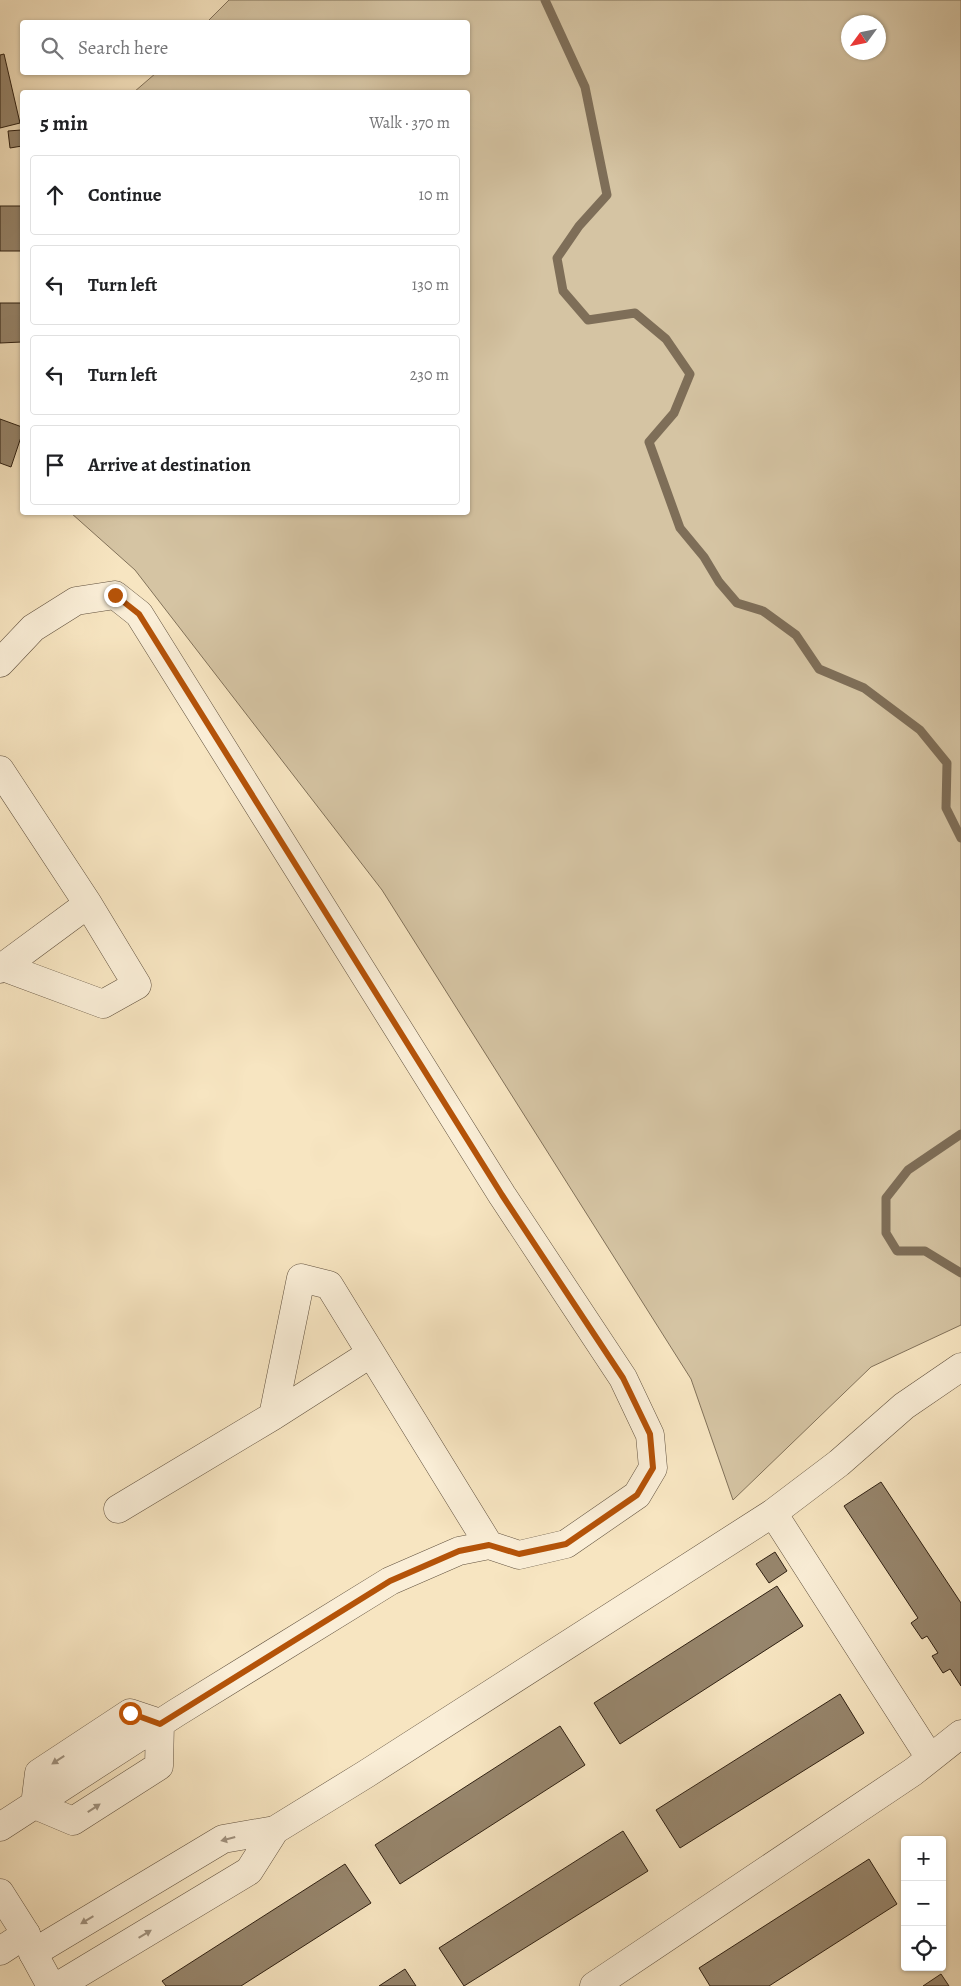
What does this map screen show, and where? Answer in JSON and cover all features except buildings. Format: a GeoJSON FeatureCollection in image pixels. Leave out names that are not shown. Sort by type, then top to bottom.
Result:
{"type":"FeatureCollection","features":[{"type":"Feature","properties":{"kind":"street"},"geometry":{"type":"LineString","coordinates":[[0,663],[34,628],[76,601],[115,595],[139,614],[502,1195],[623,1378],[650,1434],[653,1468],[637,1495],[566,1544],[519,1554],[489,1545],[459,1551],[390,1581],[160,1724]]}},
{"type":"Feature","properties":{"kind":"street"},"geometry":{"type":"LineString","coordinates":[[0,770],[88,904],[137,985],[103,1004],[1,968]]}},
{"type":"Feature","properties":{"kind":"street"},"geometry":{"type":"LineString","coordinates":[[1,968],[88,904]]}},
{"type":"Feature","properties":{"kind":"street"},"geometry":{"type":"LineString","coordinates":[[273,1416],[301,1278],[329,1285],[489,1545]]}},
{"type":"Feature","properties":{"kind":"street"},"geometry":{"type":"LineString","coordinates":[[118,1509],[273,1416],[370,1354]]}},
{"type":"Feature","properties":{"kind":"street"},"geometry":{"type":"LineString","coordinates":[[0,1951],[30,1944],[223,1839],[275,1830],[773,1513],[839,1463],[904,1406],[961,1368]]}},
{"type":"Feature","properties":{"kind":"street"},"geometry":{"type":"LineString","coordinates":[[773,1513],[930,1758]]}},
{"type":"Feature","properties":{"kind":"street"},"geometry":{"type":"LineString","coordinates":[[35,1805],[39,1773],[95,1751],[130,1713],[160,1724]]}},
{"type":"Feature","properties":{"kind":"street"},"geometry":{"type":"LineString","coordinates":[[35,1805],[73,1821],[122,1790],[159,1766],[160,1724]]}},
{"type":"Feature","properties":{"kind":"street"},"geometry":{"type":"LineString","coordinates":[[594,1986],[913,1772],[961,1734]]}},
{"type":"Feature","properties":{"kind":"street"},"geometry":{"type":"LineString","coordinates":[[95,1751],[122,1790]]}},
{"type":"Feature","properties":{"kind":"street"},"geometry":{"type":"LineString","coordinates":[[0,1827],[35,1805]]}},
{"type":"Feature","properties":{"kind":"street"},"geometry":{"type":"LineString","coordinates":[[58,1986],[249,1871],[275,1830]]}},
{"type":"Feature","properties":{"kind":"street"},"geometry":{"type":"LineString","coordinates":[[0,1893],[30,1944],[51,1986]]}},
{"type":"Feature","properties":{"kind":"shaded area"},"geometry":{"type":"Polygon","coordinates":[[[229,0],[961,0],[961,1325],[871,1367],[733,1500],[691,1379],[382,890],[135,570],[73,515],[470,515],[470,90],[136,90],[154,75],[470,75],[470,20],[209,20],[229,0]]]}},
{"type":"Feature","properties":{"kind":"waterway"},"geometry":{"type":"LineString","coordinates":[[545,0],[585,87],[607,195],[579,226],[557,258],[563,291],[588,320],[635,313],[666,339],[690,374],[674,413],[649,442],[680,528],[704,557],[719,582],[737,603],[763,611],[796,635],[819,669],[864,688],[920,730],[947,763],[946,808],[961,838]]}},
{"type":"Feature","properties":{"kind":"waterway"},"geometry":{"type":"LineString","coordinates":[[961,1134],[908,1170],[886,1198],[886,1233],[897,1251],[925,1251],[961,1273]]}},
{"type":"Feature","properties":{"kind":"route"},"geometry":{"type":"LineString","coordinates":[[115,595],[139,614],[502,1195],[623,1378],[650,1434],[653,1468],[637,1495],[566,1544],[519,1554],[489,1545],[459,1551],[390,1581],[160,1724],[130,1713]]}}]}
